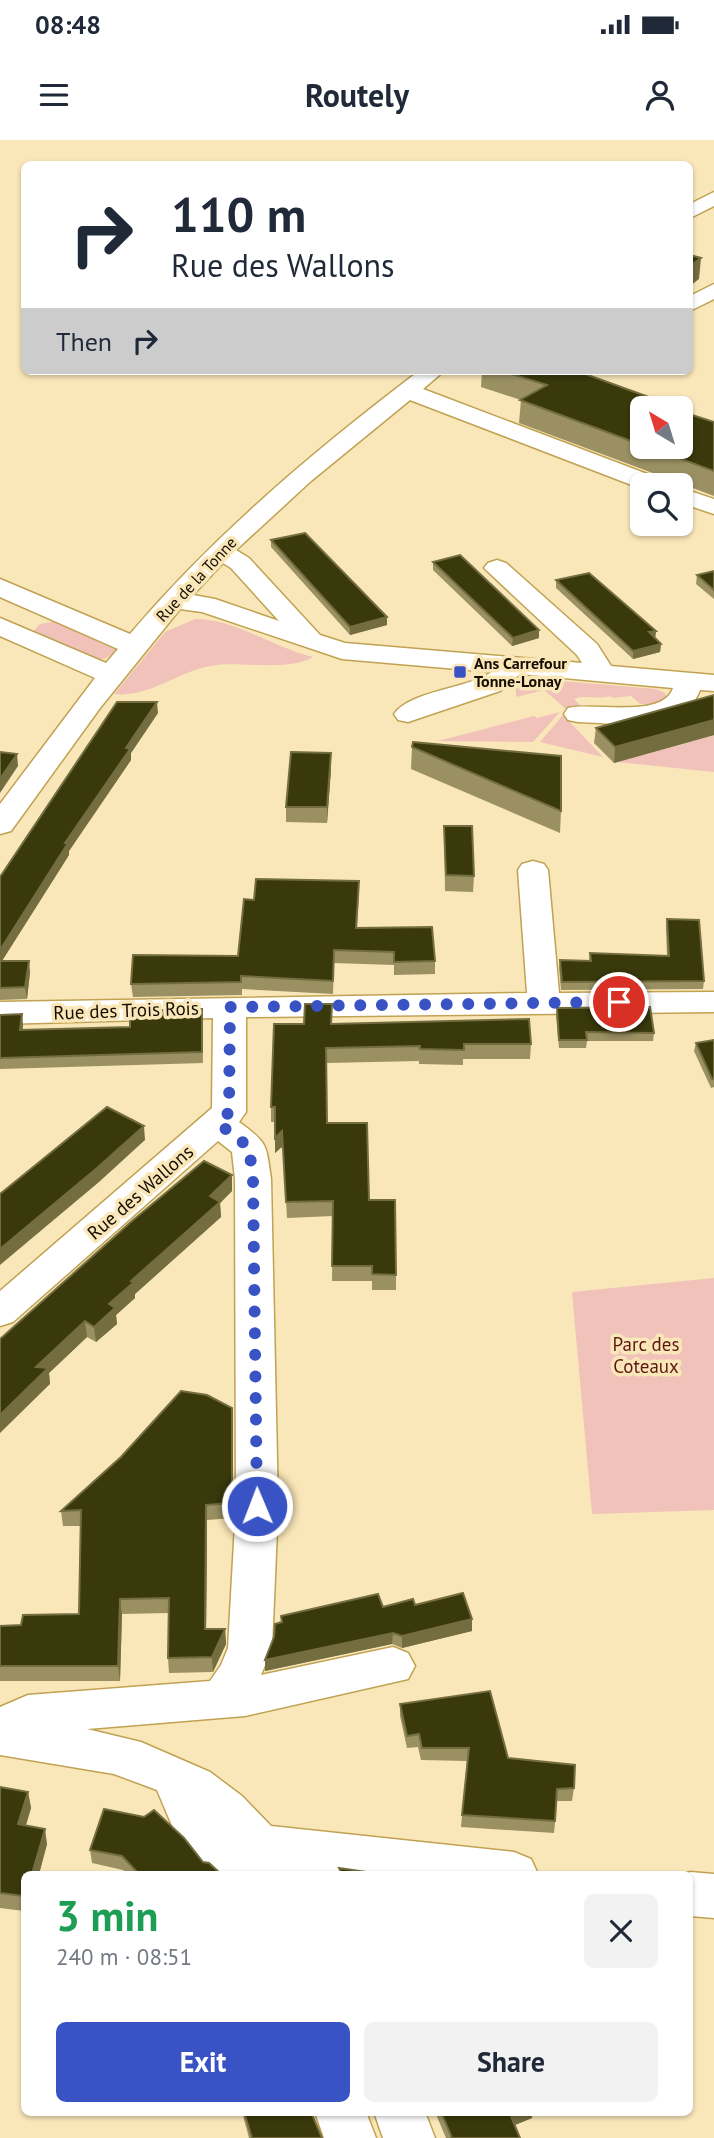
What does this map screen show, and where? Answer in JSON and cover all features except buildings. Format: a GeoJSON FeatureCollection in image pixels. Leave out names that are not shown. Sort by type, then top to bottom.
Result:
{"type":"FeatureCollection","features":[{"type":"Feature","properties":{"kind":"street"},"geometry":{"type":"LineString","coordinates":[[693,212],[714,198]]}},
{"type":"Feature","properties":{"kind":"street"},"geometry":{"type":"LineString","coordinates":[[693,215],[714,223]]}},
{"type":"Feature","properties":{"kind":"street","name":"Rue de la Tonne"},"geometry":{"type":"LineString","coordinates":[[0,825],[111,675],[221,551],[261,512],[428,375]]}},
{"type":"Feature","properties":{"kind":"street"},"geometry":{"type":"LineString","coordinates":[[407,391],[630,476]]}},
{"type":"Feature","properties":{"kind":"street"},"geometry":{"type":"LineString","coordinates":[[693,499],[714,507]]}},
{"type":"Feature","properties":{"kind":"street"},"geometry":{"type":"LineString","coordinates":[[221,551],[240,563],[311,640]]}},
{"type":"Feature","properties":{"kind":"street"},"geometry":{"type":"LineString","coordinates":[[497,568],[587,650],[603,674]]}},
{"type":"Feature","properties":{"kind":"street"},"geometry":{"type":"LineString","coordinates":[[0,587],[135,646]]}},
{"type":"Feature","properties":{"kind":"street"},"geometry":{"type":"LineString","coordinates":[[175,601],[206,605],[342,651],[701,682]]}},
{"type":"Feature","properties":{"kind":"street"},"geometry":{"type":"LineString","coordinates":[[2,629],[50,608]]}},
{"type":"Feature","properties":{"kind":"street"},"geometry":{"type":"LineString","coordinates":[[2,629],[111,675]]}},
{"type":"Feature","properties":{"kind":"street"},"geometry":{"type":"LineString","coordinates":[[408,714],[419,707],[491,687],[513,666]]}},
{"type":"Feature","properties":{"kind":"street"},"geometry":{"type":"LineString","coordinates":[[578,714],[645,714],[664,710],[701,682]]}},
{"type":"Feature","properties":{"kind":"street"},"geometry":{"type":"LineString","coordinates":[[533,870],[544,1003]]}},
{"type":"Feature","properties":{"kind":"street","name":"Rue des Trois Rois"},"geometry":{"type":"LineString","coordinates":[[0,1013],[230,1007],[714,1002]]}},
{"type":"Feature","properties":{"kind":"street"},"geometry":{"type":"LineString","coordinates":[[222,1699],[239,1675],[250,1647],[257,1506],[253,1180],[249,1147],[219,1124],[229,1112],[230,1007]]}},
{"type":"Feature","properties":{"kind":"street","name":"Rue des Wallons"},"geometry":{"type":"LineString","coordinates":[[0,1312],[219,1124]]}},
{"type":"Feature","properties":{"kind":"street"},"geometry":{"type":"LineString","coordinates":[[0,1732],[28,1714],[245,1697],[393,1666]]}},
{"type":"Feature","properties":{"kind":"street"},"geometry":{"type":"LineString","coordinates":[[0,1732],[100,1751],[140,1762],[176,1777],[185,1810],[194,1828],[259,1865],[429,1871]]}},
{"type":"Feature","properties":{"kind":"street"},"geometry":{"type":"LineString","coordinates":[[693,1894],[714,1896]]}},
{"type":"Feature","properties":{"kind":"street"},"geometry":{"type":"LineString","coordinates":[[342,2116],[350,2138]]}},
{"type":"Feature","properties":{"kind":"street"},"geometry":{"type":"LineString","coordinates":[[401,2116],[409,2138]]}},
{"type":"Feature","properties":{"kind":"green space"},"geometry":{"type":"Polygon","coordinates":[[[195,619],[225,624],[313,657],[293,664],[217,665],[190,672],[141,692],[114,694],[165,632],[195,619]]]}},
{"type":"Feature","properties":{"kind":"green space"},"geometry":{"type":"Polygon","coordinates":[[[56,621],[116,647],[116,652],[104,659],[92,659],[33,632],[40,624],[56,621]]]}},
{"type":"Feature","properties":{"kind":"green space"},"geometry":{"type":"Polygon","coordinates":[[[526,678],[656,689],[665,693],[667,700],[658,704],[640,704],[631,696],[583,697],[574,699],[581,706],[567,710],[544,690],[516,697],[516,685],[526,678]]]}},
{"type":"Feature","properties":{"kind":"green space"},"geometry":{"type":"Polygon","coordinates":[[[560,712],[533,742],[438,741],[534,716],[537,718],[560,712]]]}},
{"type":"Feature","properties":{"kind":"green space"},"geometry":{"type":"Polygon","coordinates":[[[563,715],[603,757],[540,742],[563,715]]]}},
{"type":"Feature","properties":{"kind":"green space"},"geometry":{"type":"Polygon","coordinates":[[[714,735],[714,772],[617,762],[714,735]]]}},
{"type":"Feature","properties":{"kind":"green space","name":"Parc des Coteaux"},"geometry":{"type":"Polygon","coordinates":[[[714,1278],[714,1510],[592,1514],[572,1292],[714,1278]]]}},
{"type":"Feature","properties":{"kind":"place","name":"Ans Carrefour Tonne-Lonay"},"geometry":{"type":"Point","coordinates":[460,672]}},
{"type":"Feature","properties":{"kind":"route"},"geometry":{"type":"LineString","coordinates":[[257,1506],[253,1180],[249,1147],[219,1124],[229,1112],[230,1007],[619,1002]]}}]}
